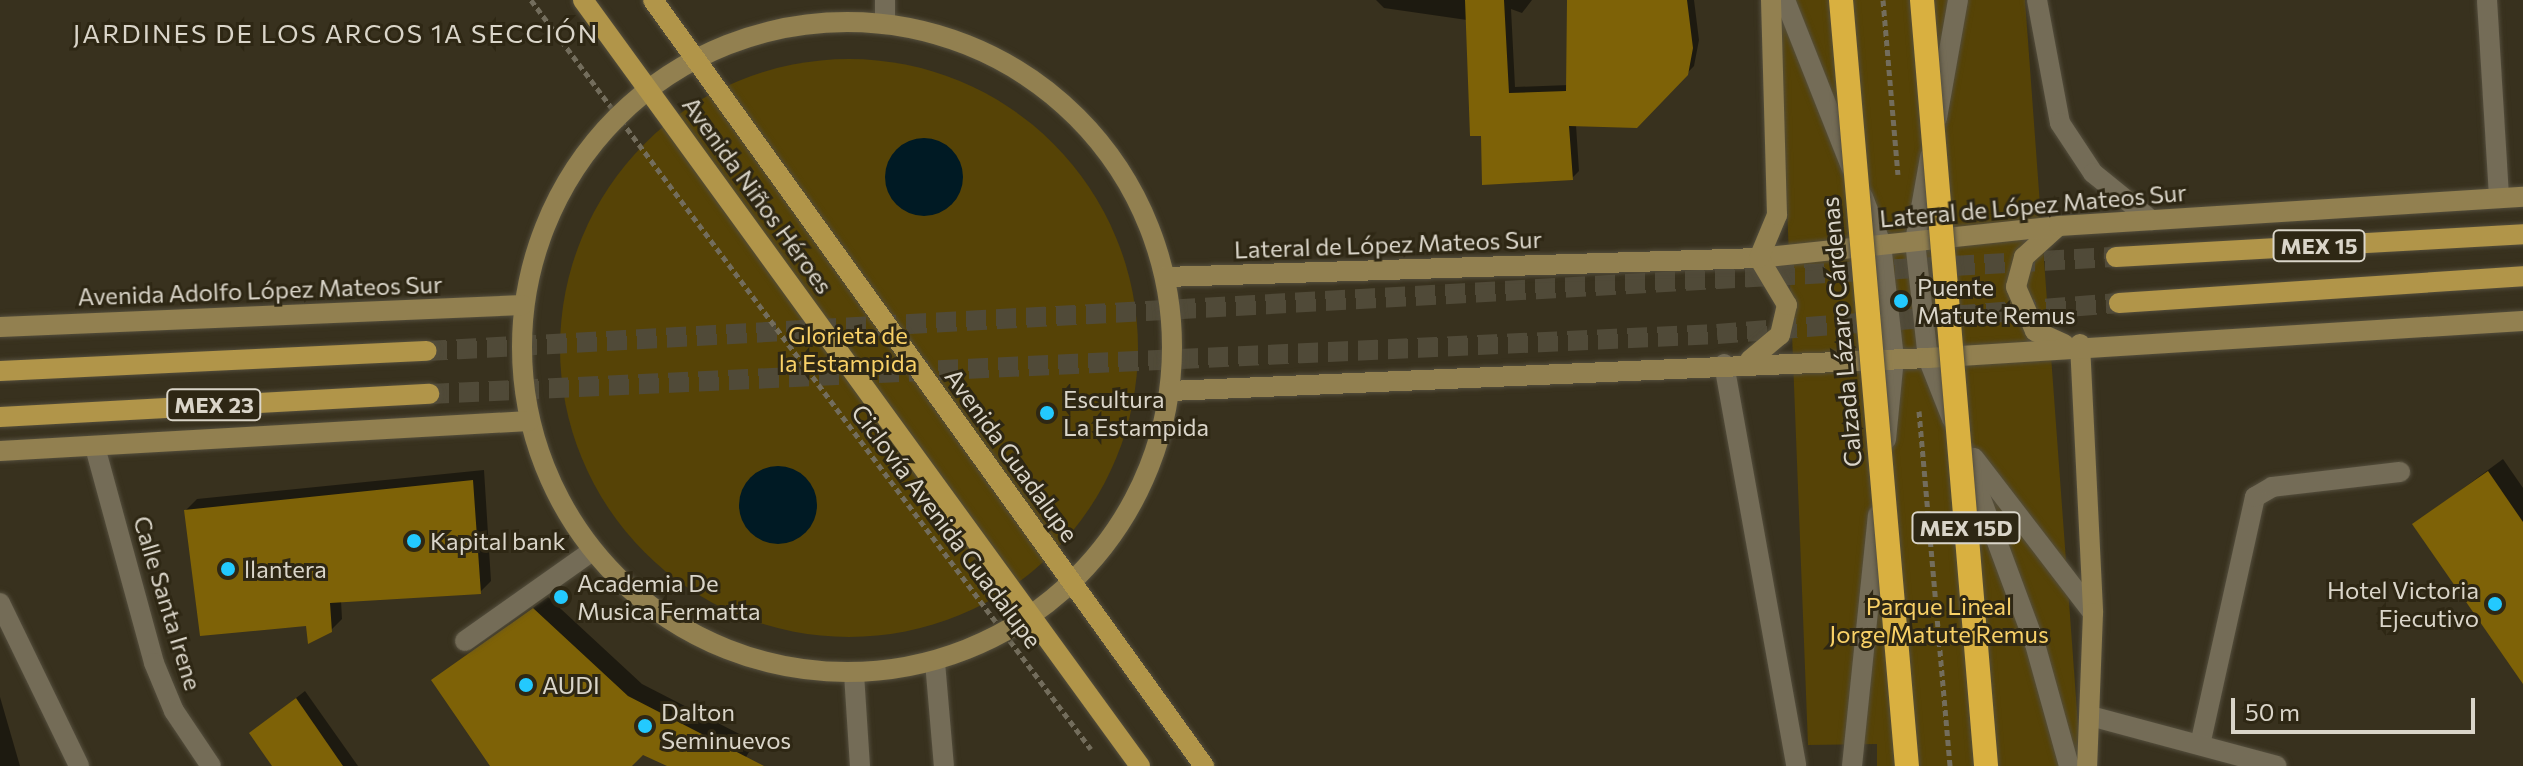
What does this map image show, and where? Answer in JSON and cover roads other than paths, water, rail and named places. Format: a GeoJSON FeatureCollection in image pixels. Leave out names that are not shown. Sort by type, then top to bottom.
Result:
{"type":"FeatureCollection","features":[{"type":"Feature","properties":{"kind":"highway","name":"Calzada Lázaro Cárdenas"},"geometry":{"type":"LineString","coordinates":[[1841,0],[1907,766]]}},
{"type":"Feature","properties":{"kind":"highway","name":"MEX 15D"},"geometry":{"type":"LineString","coordinates":[[1922,0],[1986,766]]}},
{"type":"Feature","properties":{"kind":"main road","name":"Avenida Niños Héroes"},"geometry":{"type":"LineString","coordinates":[[583,0],[1032,615]]}},
{"type":"Feature","properties":{"kind":"main road","name":"Avenida Niños Héroes"},"geometry":{"type":"LineString","coordinates":[[653,0],[694,57]]}},
{"type":"Feature","properties":{"kind":"main road"},"geometry":{"type":"LineString","coordinates":[[1734,363],[1771,348],[1786,320],[1783,291],[1759,258],[1777,215],[1771,0]]}},
{"type":"Feature","properties":{"kind":"main road"},"geometry":{"type":"LineString","coordinates":[[885,23],[995,57],[1086,126],[1147,222],[1165,277],[1170,391],[1158,452],[1120,528],[1073,584],[1005,632],[935,662],[854,674],[785,667],[694,635],[647,605],[592,551],[546,474],[529,421],[523,305],[541,230],[577,160],[617,116],[648,89],[694,57],[787,25],[885,23]]}},
{"type":"Feature","properties":{"kind":"main road","name":"Avenida Guadalupe"},"geometry":{"type":"LineString","coordinates":[[694,57],[1204,766]]}},
{"type":"Feature","properties":{"kind":"main road","name":"Lateral de López Mateos Sur"},"geometry":{"type":"LineString","coordinates":[[1165,277],[1759,258],[2059,226],[2523,197]]}},
{"type":"Feature","properties":{"kind":"main road"},"geometry":{"type":"LineString","coordinates":[[2059,226],[2033,244],[2016,287],[2035,331],[2073,344]]}},
{"type":"Feature","properties":{"kind":"main road","name":"MEX 15"},"geometry":{"type":"LineString","coordinates":[[2116,257],[2523,234]]}},
{"type":"Feature","properties":{"kind":"main road","name":"MEX 15"},"geometry":{"type":"LineString","coordinates":[[2119,303],[2523,276]]}},
{"type":"Feature","properties":{"kind":"main road","name":"Avenida Adolfo López Mateos Sur"},"geometry":{"type":"LineString","coordinates":[[0,327],[523,305]]}},
{"type":"Feature","properties":{"kind":"main road"},"geometry":{"type":"LineString","coordinates":[[1170,391],[1734,363],[1928,358],[2073,344],[2523,321]]}},
{"type":"Feature","properties":{"kind":"main road"},"geometry":{"type":"LineString","coordinates":[[2073,344],[2093,613],[2094,717],[2087,766]]}},
{"type":"Feature","properties":{"kind":"main road","name":"MEX 23"},"geometry":{"type":"LineString","coordinates":[[0,371],[427,351]]}},
{"type":"Feature","properties":{"kind":"main road","name":"MEX 23"},"geometry":{"type":"LineString","coordinates":[[0,417],[429,394]]}},
{"type":"Feature","properties":{"kind":"main road"},"geometry":{"type":"LineString","coordinates":[[0,451],[529,421]]}},
{"type":"Feature","properties":{"kind":"main road"},"geometry":{"type":"LineString","coordinates":[[1032,615],[1140,766]]}},
{"type":"Feature","properties":{"kind":"street"},"geometry":{"type":"LineString","coordinates":[[885,0],[885,23]]}},
{"type":"Feature","properties":{"kind":"street","name":"Calzada Lázaro Cárdenas"},"geometry":{"type":"LineString","coordinates":[[1785,0],[1881,244],[1894,358],[1852,766]]}},
{"type":"Feature","properties":{"kind":"street"},"geometry":{"type":"LineString","coordinates":[[1958,0],[1915,241],[1928,358],[2035,644],[2069,766]]}},
{"type":"Feature","properties":{"kind":"street"},"geometry":{"type":"LineString","coordinates":[[2037,0],[2060,123],[2093,173],[2151,220]]}},
{"type":"Feature","properties":{"kind":"street"},"geometry":{"type":"LineString","coordinates":[[2487,0],[2499,198]]}},
{"type":"Feature","properties":{"kind":"street"},"geometry":{"type":"LineString","coordinates":[[1734,363],[1796,766]]}},
{"type":"Feature","properties":{"kind":"street"},"geometry":{"type":"LineString","coordinates":[[1960,441],[2093,613]]}},
{"type":"Feature","properties":{"kind":"street","name":"Calle Santa Irene"},"geometry":{"type":"LineString","coordinates":[[95,447],[154,663],[174,711],[211,766]]}},
{"type":"Feature","properties":{"kind":"street"},"geometry":{"type":"LineString","coordinates":[[2200,745],[2255,497],[2272,487],[2400,472]]}},
{"type":"Feature","properties":{"kind":"street"},"geometry":{"type":"LineString","coordinates":[[465,641],[592,551]]}},
{"type":"Feature","properties":{"kind":"street"},"geometry":{"type":"LineString","coordinates":[[0,603],[79,766]]}},
{"type":"Feature","properties":{"kind":"street"},"geometry":{"type":"LineString","coordinates":[[935,662],[944,766]]}},
{"type":"Feature","properties":{"kind":"street"},"geometry":{"type":"LineString","coordinates":[[854,674],[860,766]]}},
{"type":"Feature","properties":{"kind":"street"},"geometry":{"type":"LineString","coordinates":[[2094,717],[2277,766]]}},
{"type":"Feature","properties":{"kind":"water"},"geometry":{"type":"Polygon","coordinates":[[[924,138],[939,141],[952,149],[960,162],[963,177],[960,192],[952,205],[939,213],[924,216],[909,213],[896,205],[888,192],[885,177],[888,162],[896,149],[909,141],[924,138]]]}},
{"type":"Feature","properties":{"kind":"water"},"geometry":{"type":"Polygon","coordinates":[[[778,466],[793,469],[806,477],[814,490],[817,505],[814,520],[806,533],[793,541],[778,544],[763,541],[750,533],[742,520],[739,505],[742,490],[750,477],[763,469],[778,466]]]}},
{"type":"Feature","properties":{"kind":"tunnel"},"geometry":{"type":"LineString","coordinates":[[427,351],[2116,257]]}},
{"type":"Feature","properties":{"kind":"tunnel"},"geometry":{"type":"LineString","coordinates":[[429,394],[1717,334],[2119,303]]}},
{"type":"Feature","properties":{"kind":"place","name":"Puente Matute Remus"},"geometry":{"type":"Point","coordinates":[1901,301]}},
{"type":"Feature","properties":{"kind":"place","name":"Escultura La Estampida"},"geometry":{"type":"Point","coordinates":[1047,413]}},
{"type":"Feature","properties":{"kind":"place","name":"Kapital bank"},"geometry":{"type":"Point","coordinates":[414,541]}},
{"type":"Feature","properties":{"kind":"place","name":"llantera"},"geometry":{"type":"Point","coordinates":[228,569]}},
{"type":"Feature","properties":{"kind":"place","name":"Academia De Musica Fermatta"},"geometry":{"type":"Point","coordinates":[561,597]}},
{"type":"Feature","properties":{"kind":"place","name":"Hotel Victoria Ejecutivo"},"geometry":{"type":"Point","coordinates":[2495,604]}},
{"type":"Feature","properties":{"kind":"place","name":"AUDI"},"geometry":{"type":"Point","coordinates":[526,685]}},
{"type":"Feature","properties":{"kind":"place","name":"Dalton Seminuevos"},"geometry":{"type":"Point","coordinates":[645,726]}},
{"type":"Feature","properties":{"kind":"district","name":"JARDINES DE LOS ARCOS 1A SECCIÓN"},"geometry":{"type":"Point","coordinates":[336,33]}},
{"type":"Feature","properties":{"kind":"park label","name":"Glorieta de la Estampida"},"geometry":{"type":"Point","coordinates":[848,349]}},
{"type":"Feature","properties":{"kind":"park label","name":"Parque Lineal Jorge Matute Remus"},"geometry":{"type":"Point","coordinates":[1939,620]}}]}
